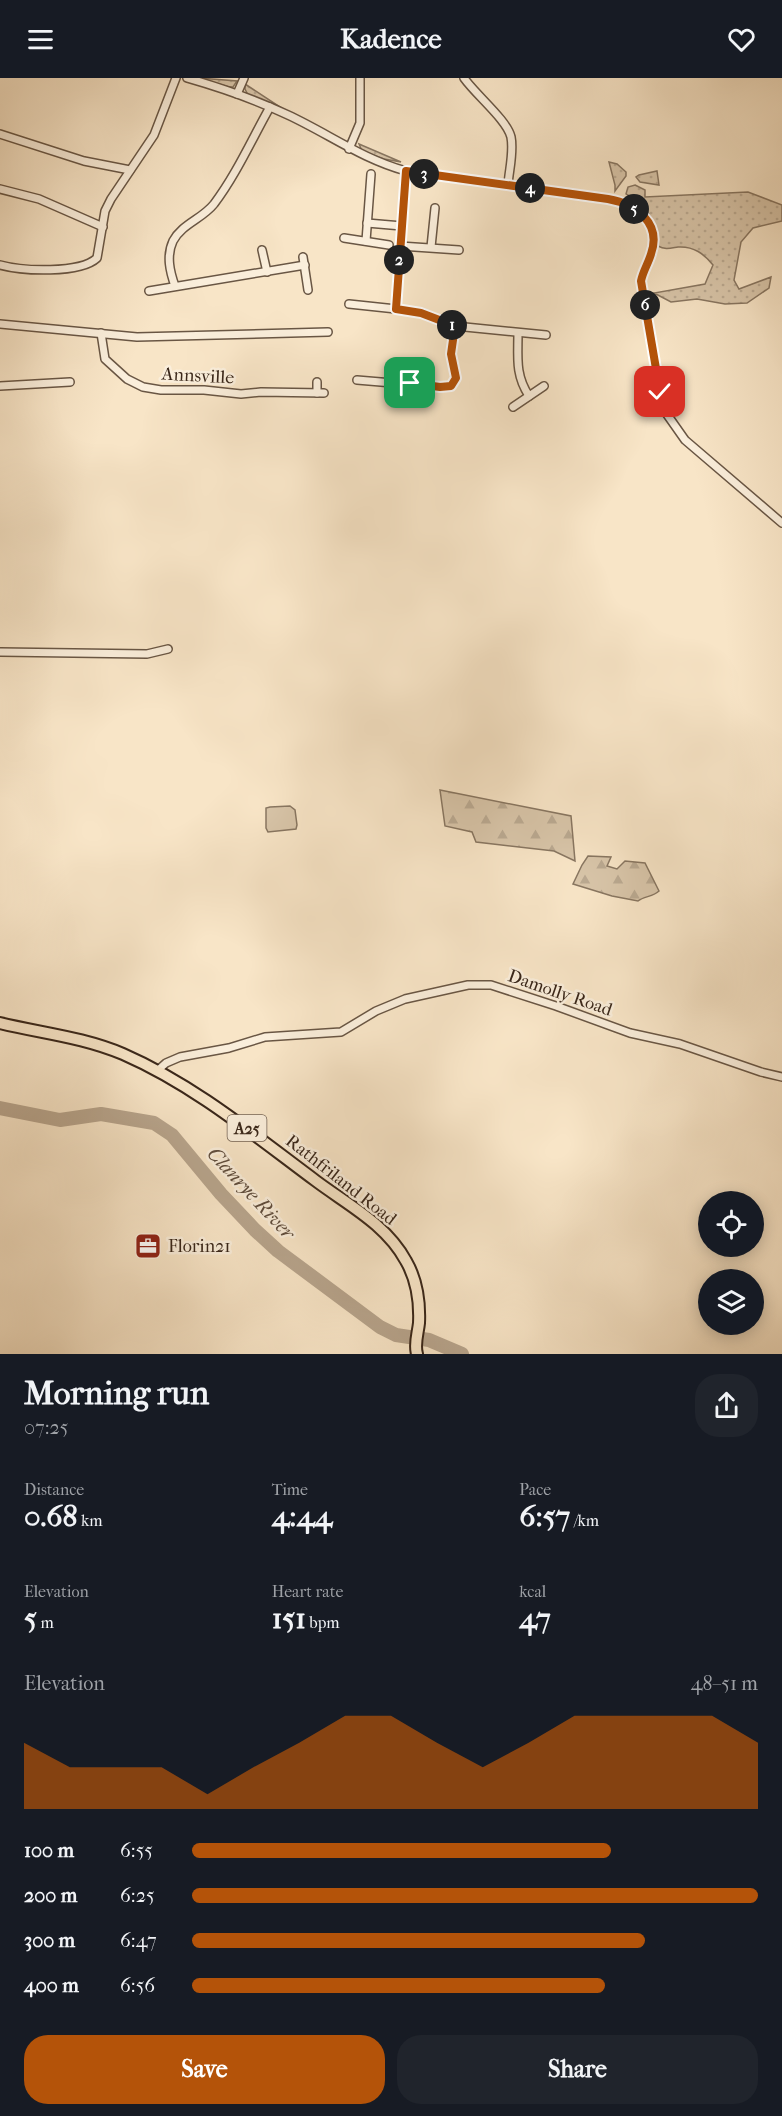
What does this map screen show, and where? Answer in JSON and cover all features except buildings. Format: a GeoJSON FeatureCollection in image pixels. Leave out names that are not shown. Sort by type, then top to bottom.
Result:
{"type":"FeatureCollection","features":[{"type":"Feature","properties":{"kind":"main road","name":"Rathfriland Road"},"geometry":{"type":"LineString","coordinates":[[0,1023],[72,1037],[122,1054],[157,1071],[240,1123],[382,1228],[406,1261],[414,1278],[418,1295],[417,1354]]}},
{"type":"Feature","properties":{"kind":"street"},"geometry":{"type":"LineString","coordinates":[[0,265],[43,269],[84,266],[97,258],[105,211],[154,135],[176,78]]}},
{"type":"Feature","properties":{"kind":"street"},"geometry":{"type":"LineString","coordinates":[[188,78],[270,107],[349,149],[387,166],[406,171],[615,200],[645,217],[654,231],[651,254],[643,269],[641,281],[660,392],[666,413],[685,440],[782,523]]}},
{"type":"Feature","properties":{"kind":"street"},"geometry":{"type":"LineString","coordinates":[[237,94],[244,78]]}},
{"type":"Feature","properties":{"kind":"street"},"geometry":{"type":"LineString","coordinates":[[349,149],[360,123],[360,78]]}},
{"type":"Feature","properties":{"kind":"street"},"geometry":{"type":"LineString","coordinates":[[464,78],[507,125],[511,138],[508,185]]}},
{"type":"Feature","properties":{"kind":"street"},"geometry":{"type":"LineString","coordinates":[[174,286],[169,257],[172,242],[181,229],[212,206],[270,107]]}},
{"type":"Feature","properties":{"kind":"street"},"geometry":{"type":"LineString","coordinates":[[0,134],[84,161],[130,170]]}},
{"type":"Feature","properties":{"kind":"street"},"geometry":{"type":"LineString","coordinates":[[396,309],[406,171]]}},
{"type":"Feature","properties":{"kind":"street"},"geometry":{"type":"LineString","coordinates":[[366,241],[371,174]]}},
{"type":"Feature","properties":{"kind":"street"},"geometry":{"type":"LineString","coordinates":[[0,189],[39,199],[103,226]]}},
{"type":"Feature","properties":{"kind":"street"},"geometry":{"type":"LineString","coordinates":[[431,248],[435,208]]}},
{"type":"Feature","properties":{"kind":"street"},"geometry":{"type":"LineString","coordinates":[[367,223],[402,226]]}},
{"type":"Feature","properties":{"kind":"street"},"geometry":{"type":"LineString","coordinates":[[344,238],[389,245]]}},
{"type":"Feature","properties":{"kind":"street"},"geometry":{"type":"LineString","coordinates":[[400,246],[459,250]]}},
{"type":"Feature","properties":{"kind":"street"},"geometry":{"type":"LineString","coordinates":[[262,250],[267,272]]}},
{"type":"Feature","properties":{"kind":"street"},"geometry":{"type":"LineString","coordinates":[[303,257],[308,290]]}},
{"type":"Feature","properties":{"kind":"street"},"geometry":{"type":"LineString","coordinates":[[149,291],[305,265]]}},
{"type":"Feature","properties":{"kind":"street"},"geometry":{"type":"LineString","coordinates":[[349,304],[421,313],[455,326],[546,335]]}},
{"type":"Feature","properties":{"kind":"street","name":"Annsville"},"geometry":{"type":"LineString","coordinates":[[0,324],[166,337],[234,333],[328,332]]}},
{"type":"Feature","properties":{"kind":"street"},"geometry":{"type":"LineString","coordinates":[[357,380],[451,386],[456,378],[451,354],[455,326]]}},
{"type":"Feature","properties":{"kind":"street","name":"Annsville"},"geometry":{"type":"LineString","coordinates":[[101,333],[105,359],[127,379],[143,387],[241,394],[321,393],[317,382]]}},
{"type":"Feature","properties":{"kind":"street"},"geometry":{"type":"LineString","coordinates":[[518,333],[518,372],[521,384],[529,396]]}},
{"type":"Feature","properties":{"kind":"street"},"geometry":{"type":"LineString","coordinates":[[0,386],[70,382]]}},
{"type":"Feature","properties":{"kind":"street"},"geometry":{"type":"LineString","coordinates":[[513,407],[544,386]]}},
{"type":"Feature","properties":{"kind":"street"},"geometry":{"type":"LineString","coordinates":[[0,652],[147,654],[168,649]]}},
{"type":"Feature","properties":{"kind":"street","name":"Damolly Road"},"geometry":{"type":"LineString","coordinates":[[157,1071],[166,1063],[180,1057],[229,1048],[265,1037],[341,1032],[376,1011],[405,999],[468,985],[491,985],[630,1033],[680,1044],[782,1077]]}},
{"type":"Feature","properties":{"kind":"green space"},"geometry":{"type":"Polygon","coordinates":[[[199,78],[237,81],[233,87],[229,87],[199,78]]]}},
{"type":"Feature","properties":{"kind":"green space"},"geometry":{"type":"Polygon","coordinates":[[[245,84],[286,111],[248,95],[245,84]]]}},
{"type":"Feature","properties":{"kind":"green space"},"geometry":{"type":"Polygon","coordinates":[[[359,144],[401,162],[362,151],[359,144]]]}},
{"type":"Feature","properties":{"kind":"green space"},"geometry":{"type":"Polygon","coordinates":[[[609,162],[617,164],[626,172],[626,176],[615,191],[615,185],[609,162]]]}},
{"type":"Feature","properties":{"kind":"green space"},"geometry":{"type":"Polygon","coordinates":[[[657,171],[659,185],[640,182],[636,177],[639,175],[657,171]]]}},
{"type":"Feature","properties":{"kind":"green space"},"geometry":{"type":"Polygon","coordinates":[[[635,185],[645,190],[645,197],[748,192],[782,205],[782,221],[753,228],[741,242],[734,280],[739,289],[771,277],[769,288],[747,303],[725,304],[697,299],[671,302],[654,293],[705,284],[713,265],[694,249],[658,246],[655,226],[649,214],[627,198],[631,197],[626,194],[628,187],[635,185]]]}},
{"type":"Feature","properties":{"kind":"green space"},"geometry":{"type":"Polygon","coordinates":[[[440,790],[571,816],[575,861],[554,851],[476,842],[472,832],[445,826],[440,790]]]}},
{"type":"Feature","properties":{"kind":"green space"},"geometry":{"type":"Polygon","coordinates":[[[290,806],[295,810],[296,829],[268,832],[266,808],[290,806]]]}},
{"type":"Feature","properties":{"kind":"green space"},"geometry":{"type":"Polygon","coordinates":[[[588,856],[611,857],[607,866],[617,869],[625,861],[645,863],[659,891],[638,901],[573,884],[588,856]]]}},
{"type":"Feature","properties":{"kind":"waterway","name":"Clanrye River"},"geometry":{"type":"LineString","coordinates":[[0,1108],[60,1120],[101,1114],[154,1123],[172,1135],[221,1194],[278,1251],[380,1327],[396,1335],[429,1340],[462,1354]]}},
{"type":"Feature","properties":{"kind":"place","name":"Florin21"},"geometry":{"type":"Point","coordinates":[148,1246]}},
{"type":"Feature","properties":{"kind":"route"},"geometry":{"type":"LineString","coordinates":[[410,383],[440,387],[451,386],[456,378],[451,354],[455,326],[421,313],[396,309],[406,171],[615,200],[645,217],[654,231],[651,254],[643,269],[641,281],[660,392]]}}]}
